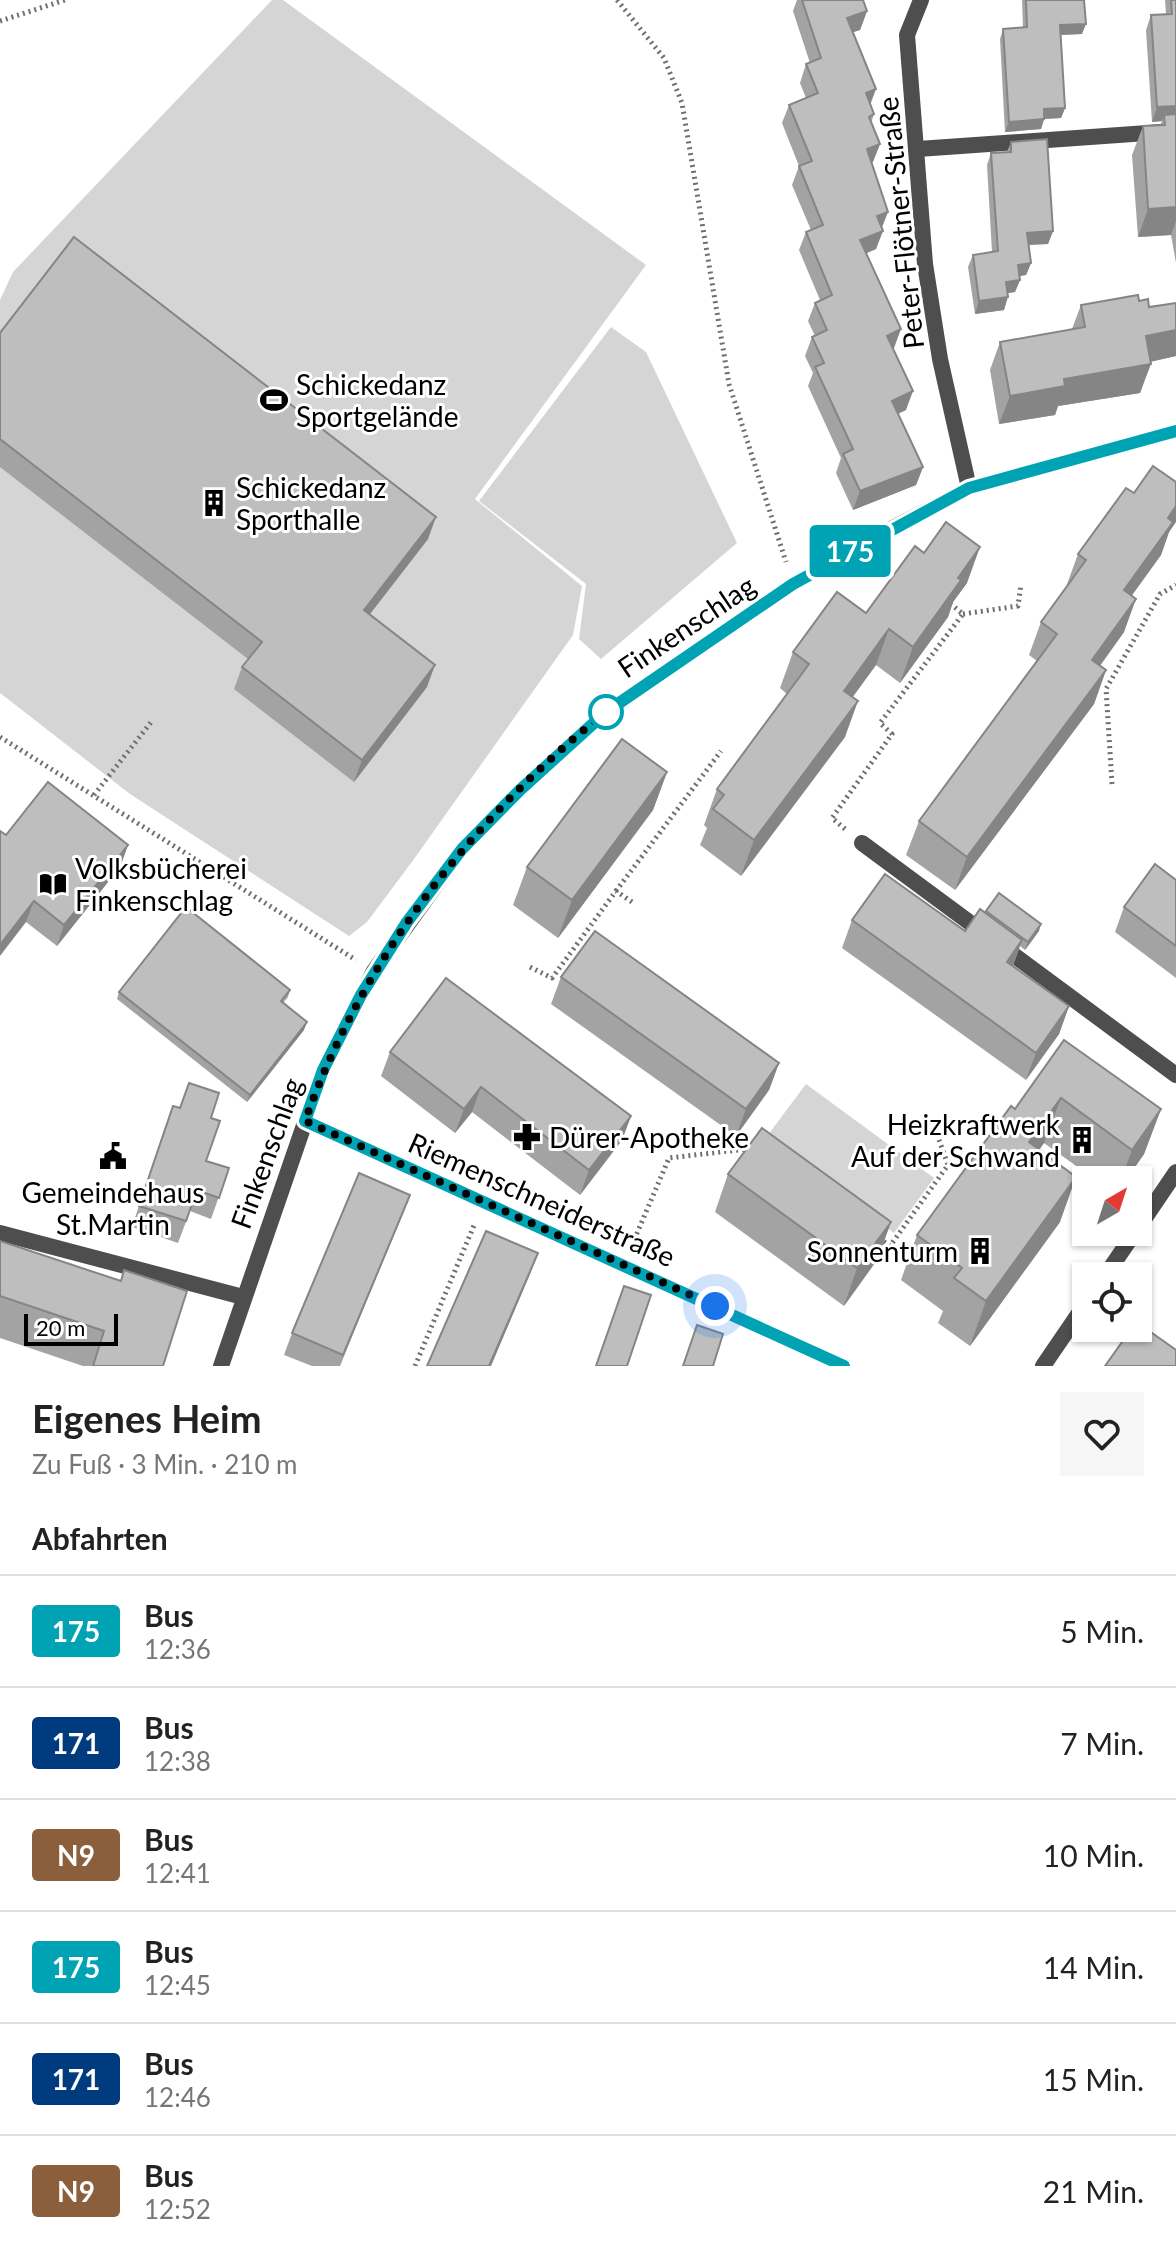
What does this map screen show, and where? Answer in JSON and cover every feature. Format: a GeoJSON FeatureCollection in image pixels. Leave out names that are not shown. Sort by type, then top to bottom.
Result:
{"type":"FeatureCollection","features":[{"type":"Feature","properties":{"kind":"street","name":"Peter-Flötner-Straße"},"geometry":{"type":"LineString","coordinates":[[921,0],[907,35],[925,264],[940,359],[969,488]]}},
{"type":"Feature","properties":{"kind":"street"},"geometry":{"type":"LineString","coordinates":[[918,149],[1176,131]]}},
{"type":"Feature","properties":{"kind":"street","name":"Finkenschlag"},"geometry":{"type":"LineString","coordinates":[[221,1366],[323,1070],[374,971],[462,849],[520,790],[606,712],[793,584],[969,488],[1176,431]]}},
{"type":"Feature","properties":{"kind":"street"},"geometry":{"type":"LineString","coordinates":[[862,843],[1176,1075]]}},
{"type":"Feature","properties":{"kind":"street","name":"Riemenschneiderstraße"},"geometry":{"type":"LineString","coordinates":[[305,1121],[844,1366]]}},
{"type":"Feature","properties":{"kind":"street"},"geometry":{"type":"LineString","coordinates":[[1152,1207],[1176,1172]]}},
{"type":"Feature","properties":{"kind":"street"},"geometry":{"type":"LineString","coordinates":[[0,1233],[243,1297]]}},
{"type":"Feature","properties":{"kind":"street"},"geometry":{"type":"LineString","coordinates":[[1043,1366],[1072,1324]]}},
{"type":"Feature","properties":{"kind":"path"},"geometry":{"type":"LineString","coordinates":[[0,21],[65,0]]}},
{"type":"Feature","properties":{"kind":"path"},"geometry":{"type":"LineString","coordinates":[[617,0],[664,58],[682,103],[729,384],[793,584]]}},
{"type":"Feature","properties":{"kind":"path"},"geometry":{"type":"LineString","coordinates":[[862,843],[832,818],[892,734],[880,723],[963,614],[1018,606],[1021,584]]}},
{"type":"Feature","properties":{"kind":"path"},"geometry":{"type":"LineString","coordinates":[[1112,784],[1106,689],[1160,594],[1176,585]]}},
{"type":"Feature","properties":{"kind":"path"},"geometry":{"type":"LineString","coordinates":[[941,595],[963,614]]}},
{"type":"Feature","properties":{"kind":"path"},"geometry":{"type":"LineString","coordinates":[[94,795],[152,721]]}},
{"type":"Feature","properties":{"kind":"path"},"geometry":{"type":"LineString","coordinates":[[0,737],[374,971]]}},
{"type":"Feature","properties":{"kind":"path"},"geometry":{"type":"LineString","coordinates":[[530,967],[552,978],[721,751]]}},
{"type":"Feature","properties":{"kind":"path"},"geometry":{"type":"LineString","coordinates":[[616,891],[632,902]]}},
{"type":"Feature","properties":{"kind":"path"},"geometry":{"type":"LineString","coordinates":[[877,1237],[890,1246],[948,1165],[934,1126]]}},
{"type":"Feature","properties":{"kind":"path"},"geometry":{"type":"LineString","coordinates":[[624,1265],[669,1158],[753,1146],[765,1155]]}},
{"type":"Feature","properties":{"kind":"path"},"geometry":{"type":"LineString","coordinates":[[415,1366],[484,1202]]}},
{"type":"Feature","properties":{"kind":"shaded area","name":"Schickedanz Sportgelände"},"geometry":{"type":"Polygon","coordinates":[[[272,0],[283,0],[646,265],[475,499],[582,586],[573,635],[414,859],[367,922],[349,936],[130,794],[0,693],[0,300],[13,272],[272,0]]]}},
{"type":"Feature","properties":{"kind":"shaded area"},"geometry":{"type":"Polygon","coordinates":[[[611,327],[646,352],[737,543],[601,659],[579,639],[586,584],[479,501],[611,327]]]}},
{"type":"Feature","properties":{"kind":"shaded area"},"geometry":{"type":"Polygon","coordinates":[[[806,1084],[934,1178],[894,1233],[765,1139],[806,1084]]]}},
{"type":"Feature","properties":{"kind":"building"},"geometry":{"type":"Polygon","coordinates":[[[802,0],[863,0],[867,11],[847,18],[876,89],[866,93],[874,114],[869,117],[880,144],[867,149],[888,212],[877,216],[883,231],[860,240],[901,329],[887,336],[913,391],[892,401],[923,467],[860,491],[843,454],[853,449],[815,367],[824,363],[812,337],[827,330],[815,303],[832,295],[806,232],[823,225],[799,166],[812,161],[789,105],[818,93],[806,64],[821,58],[802,0]]]}},
{"type":"Feature","properties":{"kind":"building"},"geometry":{"type":"Polygon","coordinates":[[[1026,0],[1084,0],[1086,24],[1060,25],[1065,108],[1044,109],[1044,119],[1009,122],[1003,29],[1027,27],[1026,0]]]}},
{"type":"Feature","properties":{"kind":"building"},"geometry":{"type":"Polygon","coordinates":[[[1171,0],[1176,0],[1176,106],[1157,107],[1151,15],[1172,14],[1171,0]]]}},
{"type":"Feature","properties":{"kind":"building"},"geometry":{"type":"Polygon","coordinates":[[[1176,114],[1176,207],[1148,209],[1143,126],[1165,125],[1164,115],[1176,114]]]}},
{"type":"Feature","properties":{"kind":"building"},"geometry":{"type":"Polygon","coordinates":[[[1047,139],[1053,231],[1027,233],[1031,263],[1018,265],[1020,280],[1006,282],[1008,297],[979,301],[973,255],[998,251],[991,153],[1011,152],[1011,142],[1047,139]]]}},
{"type":"Feature","properties":{"kind":"building","name":"Schickedanz Sporthalle"},"geometry":{"type":"Polygon","coordinates":[[[74,237],[436,517],[364,610],[435,665],[362,760],[242,667],[262,642],[0,439],[0,333],[74,237]]]}},
{"type":"Feature","properties":{"kind":"building"},"geometry":{"type":"Polygon","coordinates":[[[1138,295],[1139,301],[1148,299],[1149,307],[1176,303],[1176,330],[1146,336],[1151,364],[1064,379],[1065,386],[1010,396],[1000,342],[1085,327],[1081,305],[1138,295]]]}},
{"type":"Feature","properties":{"kind":"building"},"geometry":{"type":"Polygon","coordinates":[[[1153,466],[1176,482],[1176,506],[1168,518],[1173,522],[1124,590],[1136,599],[1092,660],[1106,670],[967,857],[919,821],[1057,634],[1041,622],[1086,560],[1078,554],[1126,488],[1134,493],[1153,466]]]}},
{"type":"Feature","properties":{"kind":"building"},"geometry":{"type":"Polygon","coordinates":[[[946,522],[980,547],[958,578],[961,580],[913,647],[889,629],[844,691],[858,701],[754,840],[713,809],[724,795],[717,789],[809,664],[793,652],[837,592],[866,613],[915,546],[924,553],[946,522]]]}},
{"type":"Feature","properties":{"kind":"building"},"geometry":{"type":"Polygon","coordinates":[[[622,739],[667,772],[572,900],[527,867],[622,739]]]}},
{"type":"Feature","properties":{"kind":"building","name":"Volksbücherei Finkenschlag"},"geometry":{"type":"Polygon","coordinates":[[[48,782],[128,845],[64,925],[34,901],[0,945],[0,831],[6,835],[48,782]]]}},
{"type":"Feature","properties":{"kind":"building"},"geometry":{"type":"Polygon","coordinates":[[[1155,864],[1176,880],[1176,946],[1124,907],[1155,864]]]}},
{"type":"Feature","properties":{"kind":"building"},"geometry":{"type":"Polygon","coordinates":[[[885,874],[965,931],[980,909],[1022,940],[1007,962],[1069,1006],[1036,1053],[852,920],[885,874]]]}},
{"type":"Feature","properties":{"kind":"building"},"geometry":{"type":"Polygon","coordinates":[[[999,893],[1041,924],[1028,942],[986,911],[999,893]]]}},
{"type":"Feature","properties":{"kind":"building"},"geometry":{"type":"Polygon","coordinates":[[[186,907],[290,990],[281,1001],[307,1022],[250,1095],[119,992],[186,907]]]}},
{"type":"Feature","properties":{"kind":"building"},"geometry":{"type":"Polygon","coordinates":[[[595,931],[779,1063],[746,1109],[561,977],[595,931]]]}},
{"type":"Feature","properties":{"kind":"building"},"geometry":{"type":"Polygon","coordinates":[[[446,978],[631,1116],[589,1170],[481,1087],[464,1109],[390,1052],[446,978]]]}},
{"type":"Feature","properties":{"kind":"building"},"geometry":{"type":"Polygon","coordinates":[[[1064,1040],[1161,1109],[1132,1150],[1061,1098],[1029,1142],[1072,1174],[1072,1183],[986,1301],[954,1278],[962,1268],[917,1235],[1011,1106],[1015,1109],[1064,1040]]]}},
{"type":"Feature","properties":{"kind":"building"},"geometry":{"type":"Polygon","coordinates":[[[189,1083],[219,1093],[211,1118],[220,1121],[206,1161],[229,1168],[219,1198],[197,1190],[186,1221],[139,1206],[173,1106],[180,1108],[189,1083]]]}},
{"type":"Feature","properties":{"kind":"building"},"geometry":{"type":"Polygon","coordinates":[[[762,1128],[891,1222],[857,1268],[728,1174],[762,1128]]]}},
{"type":"Feature","properties":{"kind":"building"},"geometry":{"type":"Polygon","coordinates":[[[359,1173],[410,1195],[343,1355],[292,1333],[359,1173]]]}},
{"type":"Feature","properties":{"kind":"building"},"geometry":{"type":"Polygon","coordinates":[[[486,1231],[538,1253],[489,1366],[427,1366],[486,1231]]]}},
{"type":"Feature","properties":{"kind":"building"},"geometry":{"type":"Polygon","coordinates":[[[0,1241],[121,1281],[124,1270],[187,1291],[163,1366],[93,1366],[104,1331],[0,1296],[0,1241]]]}},
{"type":"Feature","properties":{"kind":"building"},"geometry":{"type":"Polygon","coordinates":[[[624,1286],[651,1295],[627,1366],[596,1366],[624,1286]]]}},
{"type":"Feature","properties":{"kind":"building"},"geometry":{"type":"Polygon","coordinates":[[[697,1325],[723,1334],[713,1366],[683,1366],[697,1325]]]}},
{"type":"Feature","properties":{"kind":"building"},"geometry":{"type":"Polygon","coordinates":[[[1152,1333],[1176,1350],[1176,1366],[1105,1366],[1122,1342],[1152,1342],[1152,1333]]]}},
{"type":"Feature","properties":{"kind":"bus line","name":"175"},"geometry":{"type":"LineString","coordinates":[[844,1366],[305,1121],[323,1070],[374,971],[462,849],[520,790],[606,712],[793,584],[969,488],[1176,431]]}},
{"type":"Feature","properties":{"kind":"place","name":"Schickedanz Sportgelände"},"geometry":{"type":"Point","coordinates":[274,400]}},
{"type":"Feature","properties":{"kind":"place","name":"Schickedanz Sporthalle"},"geometry":{"type":"Point","coordinates":[214,503]}},
{"type":"Feature","properties":{"kind":"place","name":"Volksbücherei Finkenschlag"},"geometry":{"type":"Point","coordinates":[53,884]}},
{"type":"Feature","properties":{"kind":"place","name":"Dürer-Apotheke"},"geometry":{"type":"Point","coordinates":[527,1137]}},
{"type":"Feature","properties":{"kind":"place","name":"Heizkraftwerk Auf der Schwand"},"geometry":{"type":"Point","coordinates":[1082,1140]}},
{"type":"Feature","properties":{"kind":"place","name":"Gemeindehaus St.Martin"},"geometry":{"type":"Point","coordinates":[113,1156]}},
{"type":"Feature","properties":{"kind":"place","name":"Sonnenturm"},"geometry":{"type":"Point","coordinates":[980,1251]}},
{"type":"Feature","properties":{"kind":"route"},"geometry":{"type":"LineString","coordinates":[[606,712],[520,790],[462,849],[407,922],[361,995],[323,1070],[305,1121],[715,1306]]}}]}
